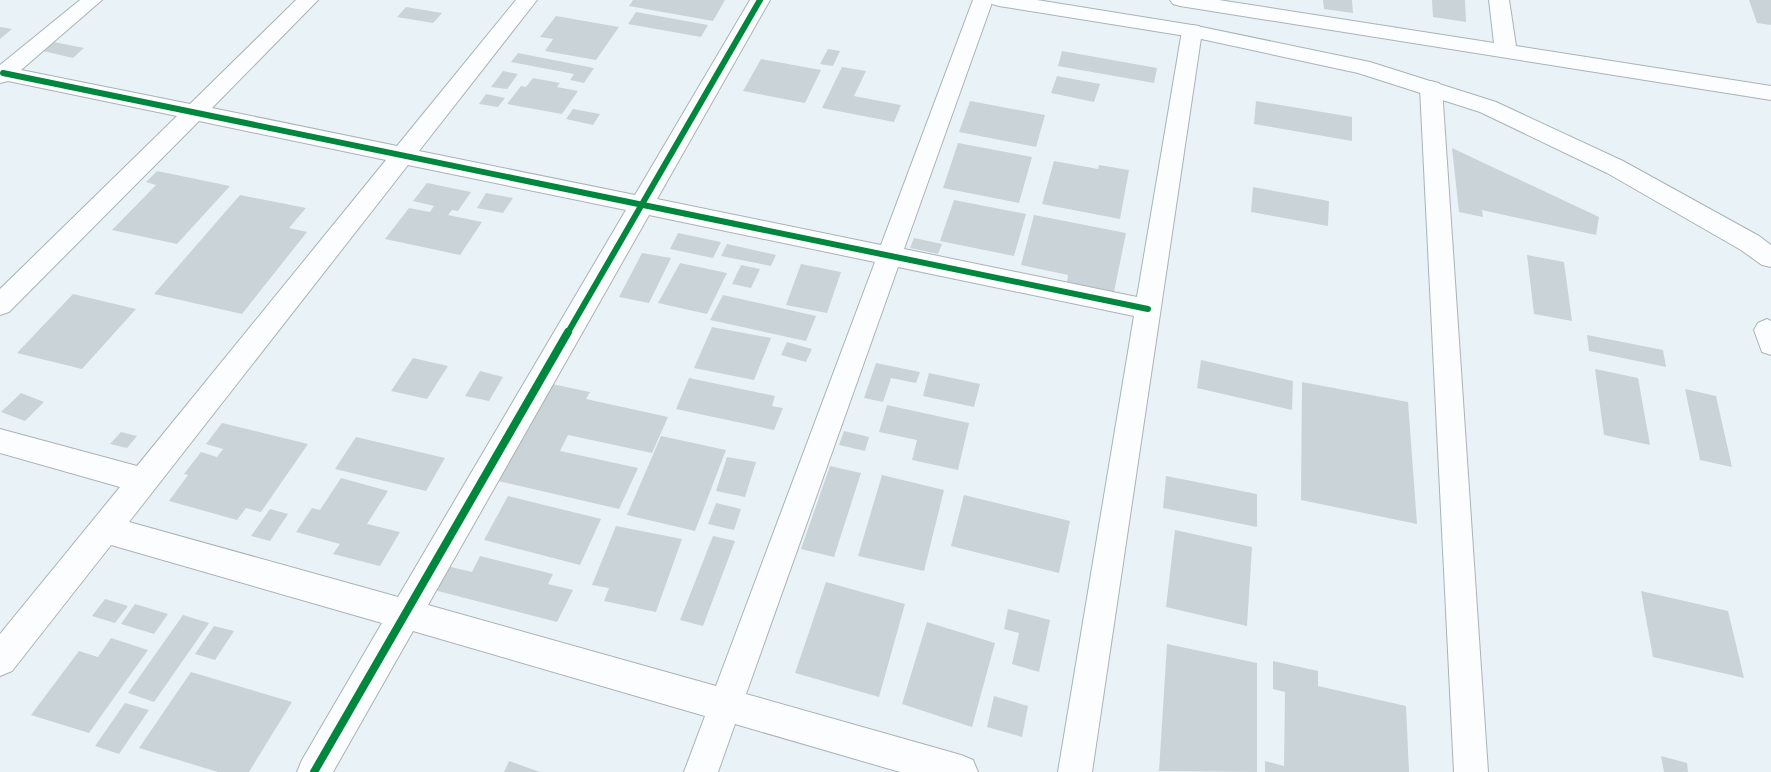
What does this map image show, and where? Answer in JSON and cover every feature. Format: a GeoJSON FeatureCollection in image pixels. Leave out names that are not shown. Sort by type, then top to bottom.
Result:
{"type":"FeatureCollection","features":[{"type":"Feature","properties":{"kind":"street"},"geometry":{"type":"LineString","coordinates":[[0,305],[308,0]]}},
{"type":"Feature","properties":{"kind":"street"},"geometry":{"type":"LineString","coordinates":[[0,660],[527,0]]}},
{"type":"Feature","properties":{"kind":"street"},"geometry":{"type":"LineString","coordinates":[[314,772],[760,0]]}},
{"type":"Feature","properties":{"kind":"street"},"geometry":{"type":"LineString","coordinates":[[701,772],[982,0]]}},
{"type":"Feature","properties":{"kind":"street"},"geometry":{"type":"LineString","coordinates":[[999,0],[1192,31],[1362,67],[1488,107],[1615,168],[1750,243],[1771,258]]}},
{"type":"Feature","properties":{"kind":"street"},"geometry":{"type":"LineString","coordinates":[[1180,0],[1771,93]]}},
{"type":"Feature","properties":{"kind":"street"},"geometry":{"type":"LineString","coordinates":[[1499,0],[1506,52]]}},
{"type":"Feature","properties":{"kind":"street"},"geometry":{"type":"LineString","coordinates":[[2,74],[83,1]]}},
{"type":"Feature","properties":{"kind":"street"},"geometry":{"type":"LineString","coordinates":[[1075,772],[1192,31]]}},
{"type":"Feature","properties":{"kind":"street"},"geometry":{"type":"LineString","coordinates":[[2,74],[1148,308]]}},
{"type":"Feature","properties":{"kind":"street"},"geometry":{"type":"LineString","coordinates":[[1431,88],[1471,772]]}},
{"type":"Feature","properties":{"kind":"street"},"geometry":{"type":"LineString","coordinates":[[0,442],[143,481]]}},
{"type":"Feature","properties":{"kind":"street"},"geometry":{"type":"LineString","coordinates":[[105,529],[961,772]]}},
{"type":"Feature","properties":{"kind":"building"},"geometry":{"type":"Polygon","coordinates":[[[633,0],[725,0],[713,21],[629,6],[633,0]]]}},
{"type":"Feature","properties":{"kind":"building"},"geometry":{"type":"Polygon","coordinates":[[[1323,0],[1352,0],[1353,13],[1324,9],[1323,0]]]}},
{"type":"Feature","properties":{"kind":"building"},"geometry":{"type":"Polygon","coordinates":[[[1432,0],[1465,0],[1466,22],[1433,17],[1432,0]]]}},
{"type":"Feature","properties":{"kind":"building"},"geometry":{"type":"Polygon","coordinates":[[[1749,0],[1771,0],[1771,25],[1757,23],[1749,0]]]}},
{"type":"Feature","properties":{"kind":"building"},"geometry":{"type":"Polygon","coordinates":[[[406,7],[442,13],[433,23],[397,17],[406,7]]]}},
{"type":"Feature","properties":{"kind":"building"},"geometry":{"type":"Polygon","coordinates":[[[636,12],[708,25],[701,37],[628,24],[636,12]]]}},
{"type":"Feature","properties":{"kind":"building"},"geometry":{"type":"Polygon","coordinates":[[[556,16],[619,27],[596,60],[545,51],[553,39],[540,37],[556,16]]]}},
{"type":"Feature","properties":{"kind":"building"},"geometry":{"type":"Polygon","coordinates":[[[0,27],[12,29],[0,39],[0,27]]]}},
{"type":"Feature","properties":{"kind":"building"},"geometry":{"type":"Polygon","coordinates":[[[54,42],[84,48],[73,58],[43,51],[54,42]]]}},
{"type":"Feature","properties":{"kind":"building"},"geometry":{"type":"Polygon","coordinates":[[[828,49],[840,51],[833,66],[820,64],[828,49]]]}},
{"type":"Feature","properties":{"kind":"building"},"geometry":{"type":"Polygon","coordinates":[[[1062,51],[1157,68],[1154,83],[1058,66],[1062,51]]]}},
{"type":"Feature","properties":{"kind":"building"},"geometry":{"type":"Polygon","coordinates":[[[518,53],[594,68],[584,83],[570,80],[574,74],[511,62],[518,53]]]}},
{"type":"Feature","properties":{"kind":"building"},"geometry":{"type":"Polygon","coordinates":[[[761,59],[821,70],[805,103],[743,91],[761,59]]]}},
{"type":"Feature","properties":{"kind":"building"},"geometry":{"type":"Polygon","coordinates":[[[842,67],[866,71],[854,96],[901,105],[894,122],[822,108],[842,67]]]}},
{"type":"Feature","properties":{"kind":"building"},"geometry":{"type":"Polygon","coordinates":[[[503,71],[518,74],[507,89],[491,87],[503,71]]]}},
{"type":"Feature","properties":{"kind":"building"},"geometry":{"type":"Polygon","coordinates":[[[1057,76],[1100,84],[1094,102],[1051,93],[1057,76]]]}},
{"type":"Feature","properties":{"kind":"building"},"geometry":{"type":"Polygon","coordinates":[[[533,78],[560,83],[557,87],[578,91],[562,114],[507,104],[521,86],[526,87],[533,78]]]}},
{"type":"Feature","properties":{"kind":"building"},"geometry":{"type":"Polygon","coordinates":[[[486,94],[505,98],[498,107],[479,104],[486,94]]]}},
{"type":"Feature","properties":{"kind":"building"},"geometry":{"type":"Polygon","coordinates":[[[970,101],[1045,115],[1036,147],[959,132],[970,101]]]}},
{"type":"Feature","properties":{"kind":"building"},"geometry":{"type":"Polygon","coordinates":[[[1256,101],[1352,117],[1352,141],[1254,124],[1256,101]]]}},
{"type":"Feature","properties":{"kind":"building"},"geometry":{"type":"Polygon","coordinates":[[[573,109],[600,114],[593,125],[566,119],[573,109]]]}},
{"type":"Feature","properties":{"kind":"building"},"geometry":{"type":"Polygon","coordinates":[[[958,143],[1032,157],[1019,203],[943,188],[958,143]]]}},
{"type":"Feature","properties":{"kind":"building"},"geometry":{"type":"Polygon","coordinates":[[[1452,148],[1599,217],[1596,235],[1482,210],[1483,217],[1459,212],[1452,148]]]}},
{"type":"Feature","properties":{"kind":"building"},"geometry":{"type":"Polygon","coordinates":[[[1054,161],[1098,169],[1099,165],[1129,170],[1120,219],[1042,204],[1054,161]]]}},
{"type":"Feature","properties":{"kind":"building"},"geometry":{"type":"Polygon","coordinates":[[[157,171],[230,186],[177,244],[112,230],[156,185],[146,182],[157,171]]]}},
{"type":"Feature","properties":{"kind":"building"},"geometry":{"type":"Polygon","coordinates":[[[427,183],[471,192],[458,211],[452,210],[448,215],[482,222],[460,255],[385,239],[409,208],[430,212],[434,206],[413,201],[427,183]]]}},
{"type":"Feature","properties":{"kind":"building"},"geometry":{"type":"Polygon","coordinates":[[[1253,187],[1329,201],[1328,226],[1251,212],[1253,187]]]}},
{"type":"Feature","properties":{"kind":"building"},"geometry":{"type":"Polygon","coordinates":[[[486,193],[513,198],[503,213],[477,208],[486,193]]]}},
{"type":"Feature","properties":{"kind":"building"},"geometry":{"type":"Polygon","coordinates":[[[240,195],[306,208],[289,228],[307,232],[242,314],[154,294],[240,195]]]}},
{"type":"Feature","properties":{"kind":"building"},"geometry":{"type":"Polygon","coordinates":[[[954,200],[1026,214],[1014,256],[940,241],[954,200]]]}},
{"type":"Feature","properties":{"kind":"building"},"geometry":{"type":"Polygon","coordinates":[[[1034,215],[1126,233],[1114,292],[1067,282],[1068,275],[1021,265],[1034,215]]]}},
{"type":"Feature","properties":{"kind":"building"},"geometry":{"type":"Polygon","coordinates":[[[678,233],[721,242],[713,258],[670,249],[678,233]]]}},
{"type":"Feature","properties":{"kind":"building"},"geometry":{"type":"Polygon","coordinates":[[[914,238],[942,244],[938,254],[910,248],[914,238]]]}},
{"type":"Feature","properties":{"kind":"building"},"geometry":{"type":"Polygon","coordinates":[[[727,244],[776,255],[771,266],[721,256],[727,244]]]}},
{"type":"Feature","properties":{"kind":"building"},"geometry":{"type":"Polygon","coordinates":[[[642,253],[671,258],[649,303],[619,297],[642,253]]]}},
{"type":"Feature","properties":{"kind":"building"},"geometry":{"type":"Polygon","coordinates":[[[1527,255],[1564,262],[1572,321],[1534,314],[1527,255]]]}},
{"type":"Feature","properties":{"kind":"building"},"geometry":{"type":"Polygon","coordinates":[[[680,263],[727,273],[707,314],[658,303],[680,263]]]}},
{"type":"Feature","properties":{"kind":"building"},"geometry":{"type":"Polygon","coordinates":[[[801,264],[841,272],[827,313],[786,305],[801,264]]]}},
{"type":"Feature","properties":{"kind":"building"},"geometry":{"type":"Polygon","coordinates":[[[741,265],[760,269],[751,288],[732,284],[741,265]]]}},
{"type":"Feature","properties":{"kind":"building"},"geometry":{"type":"Polygon","coordinates":[[[73,294],[136,309],[82,369],[17,353],[73,294]]]}},
{"type":"Feature","properties":{"kind":"building"},"geometry":{"type":"Polygon","coordinates":[[[723,295],[816,316],[806,341],[710,320],[723,295]]]}},
{"type":"Feature","properties":{"kind":"building"},"geometry":{"type":"Polygon","coordinates":[[[712,327],[771,338],[754,380],[694,368],[712,327]]]}},
{"type":"Feature","properties":{"kind":"building"},"geometry":{"type":"Polygon","coordinates":[[[1587,335],[1663,350],[1666,367],[1589,351],[1587,335]]]}},
{"type":"Feature","properties":{"kind":"building"},"geometry":{"type":"Polygon","coordinates":[[[787,342],[812,349],[806,362],[781,355],[787,342]]]}},
{"type":"Feature","properties":{"kind":"building"},"geometry":{"type":"Polygon","coordinates":[[[413,358],[448,366],[427,399],[391,391],[413,358]]]}},
{"type":"Feature","properties":{"kind":"building"},"geometry":{"type":"Polygon","coordinates":[[[1201,360],[1293,381],[1292,410],[1197,388],[1201,360]]]}},
{"type":"Feature","properties":{"kind":"building"},"geometry":{"type":"Polygon","coordinates":[[[876,363],[920,372],[916,383],[891,378],[883,402],[864,398],[876,363]]]}},
{"type":"Feature","properties":{"kind":"building"},"geometry":{"type":"Polygon","coordinates":[[[1595,369],[1638,378],[1650,445],[1604,435],[1595,369]]]}},
{"type":"Feature","properties":{"kind":"building"},"geometry":{"type":"Polygon","coordinates":[[[480,371],[503,377],[489,401],[465,396],[480,371]]]}},
{"type":"Feature","properties":{"kind":"building"},"geometry":{"type":"Polygon","coordinates":[[[929,373],[980,384],[974,407],[923,396],[929,373]]]}},
{"type":"Feature","properties":{"kind":"building"},"geometry":{"type":"Polygon","coordinates":[[[689,378],[775,396],[772,406],[783,408],[774,430],[676,409],[689,378]]]}},
{"type":"Feature","properties":{"kind":"building"},"geometry":{"type":"Polygon","coordinates":[[[1302,382],[1408,402],[1417,524],[1301,500],[1302,382]]]}},
{"type":"Feature","properties":{"kind":"building"},"geometry":{"type":"Polygon","coordinates":[[[547,383],[590,392],[586,399],[668,417],[652,453],[568,435],[560,451],[638,468],[619,509],[494,480],[547,383]]]}},
{"type":"Feature","properties":{"kind":"building"},"geometry":{"type":"Polygon","coordinates":[[[1685,389],[1716,396],[1732,467],[1700,460],[1685,389]]]}},
{"type":"Feature","properties":{"kind":"building"},"geometry":{"type":"Polygon","coordinates":[[[21,393],[44,402],[25,421],[1,412],[21,393]]]}},
{"type":"Feature","properties":{"kind":"building"},"geometry":{"type":"Polygon","coordinates":[[[887,405],[969,423],[958,470],[912,460],[917,440],[879,432],[887,405]]]}},
{"type":"Feature","properties":{"kind":"building"},"geometry":{"type":"Polygon","coordinates":[[[222,423],[308,444],[261,512],[246,508],[237,520],[169,501],[188,475],[184,474],[201,452],[217,457],[223,449],[206,444],[222,423]]]}},
{"type":"Feature","properties":{"kind":"building"},"geometry":{"type":"Polygon","coordinates":[[[844,431],[869,437],[865,451],[839,445],[844,431]]]}},
{"type":"Feature","properties":{"kind":"building"},"geometry":{"type":"Polygon","coordinates":[[[121,432],[137,436],[127,448],[110,444],[121,432]]]}},
{"type":"Feature","properties":{"kind":"building"},"geometry":{"type":"Polygon","coordinates":[[[661,436],[726,450],[695,531],[627,515],[661,436]]]}},
{"type":"Feature","properties":{"kind":"building"},"geometry":{"type":"Polygon","coordinates":[[[356,437],[445,458],[426,491],[335,469],[356,437]]]}},
{"type":"Feature","properties":{"kind":"building"},"geometry":{"type":"Polygon","coordinates":[[[727,457],[756,462],[745,497],[716,491],[727,457]]]}},
{"type":"Feature","properties":{"kind":"building"},"geometry":{"type":"Polygon","coordinates":[[[830,466],[861,473],[834,557],[801,549],[830,466]]]}},
{"type":"Feature","properties":{"kind":"building"},"geometry":{"type":"Polygon","coordinates":[[[882,475],[944,490],[924,571],[858,556],[882,475]]]}},
{"type":"Feature","properties":{"kind":"building"},"geometry":{"type":"Polygon","coordinates":[[[1166,476],[1257,494],[1257,527],[1163,508],[1166,476]]]}},
{"type":"Feature","properties":{"kind":"building"},"geometry":{"type":"Polygon","coordinates":[[[341,478],[388,491],[367,524],[400,532],[380,566],[333,554],[340,544],[296,532],[312,508],[320,510],[341,478]]]}},
{"type":"Feature","properties":{"kind":"building"},"geometry":{"type":"Polygon","coordinates":[[[964,495],[1070,521],[1059,573],[951,546],[964,495]]]}},
{"type":"Feature","properties":{"kind":"building"},"geometry":{"type":"Polygon","coordinates":[[[508,496],[601,519],[580,565],[484,540],[508,496]]]}},
{"type":"Feature","properties":{"kind":"building"},"geometry":{"type":"Polygon","coordinates":[[[716,503],[741,509],[734,530],[708,524],[716,503]]]}},
{"type":"Feature","properties":{"kind":"building"},"geometry":{"type":"Polygon","coordinates":[[[270,509],[288,514],[270,541],[251,536],[270,509]]]}},
{"type":"Feature","properties":{"kind":"building"},"geometry":{"type":"Polygon","coordinates":[[[616,526],[682,539],[656,612],[604,601],[609,588],[592,585],[616,526]]]}},
{"type":"Feature","properties":{"kind":"building"},"geometry":{"type":"Polygon","coordinates":[[[1175,530],[1252,547],[1247,626],[1166,607],[1175,530]]]}},
{"type":"Feature","properties":{"kind":"building"},"geometry":{"type":"Polygon","coordinates":[[[713,536],[735,541],[703,626],[680,620],[713,536]]]}},
{"type":"Feature","properties":{"kind":"building"},"geometry":{"type":"Polygon","coordinates":[[[480,556],[553,574],[548,584],[573,590],[557,622],[434,590],[447,566],[472,572],[480,556]]]}},
{"type":"Feature","properties":{"kind":"building"},"geometry":{"type":"Polygon","coordinates":[[[826,582],[905,604],[879,697],[795,673],[826,582]]]}},
{"type":"Feature","properties":{"kind":"building"},"geometry":{"type":"Polygon","coordinates":[[[1641,591],[1728,611],[1744,678],[1653,657],[1641,591]]]}},
{"type":"Feature","properties":{"kind":"building"},"geometry":{"type":"Polygon","coordinates":[[[105,599],[128,606],[115,623],[92,616],[105,599]]]}},
{"type":"Feature","properties":{"kind":"building"},"geometry":{"type":"Polygon","coordinates":[[[135,604],[168,614],[154,634],[121,624],[135,604]]]}},
{"type":"Feature","properties":{"kind":"building"},"geometry":{"type":"Polygon","coordinates":[[[1008,609],[1050,620],[1039,672],[1012,664],[1019,633],[1004,629],[1008,609]]]}},
{"type":"Feature","properties":{"kind":"building"},"geometry":{"type":"Polygon","coordinates":[[[183,615],[209,623],[154,702],[128,693],[183,615]]]}},
{"type":"Feature","properties":{"kind":"building"},"geometry":{"type":"Polygon","coordinates":[[[927,622],[995,643],[972,727],[902,704],[927,622]]]}},
{"type":"Feature","properties":{"kind":"building"},"geometry":{"type":"Polygon","coordinates":[[[214,626],[234,631],[215,660],[195,654],[214,626]]]}},
{"type":"Feature","properties":{"kind":"building"},"geometry":{"type":"Polygon","coordinates":[[[111,638],[148,650],[89,733],[31,715],[79,651],[98,657],[111,638]]]}},
{"type":"Feature","properties":{"kind":"building"},"geometry":{"type":"Polygon","coordinates":[[[1167,644],[1257,663],[1257,772],[1159,771],[1167,644]]]}},
{"type":"Feature","properties":{"kind":"building"},"geometry":{"type":"Polygon","coordinates":[[[1273,661],[1318,671],[1318,686],[1406,706],[1409,772],[1265,772],[1265,761],[1284,766],[1285,692],[1273,689],[1273,661]]]}},
{"type":"Feature","properties":{"kind":"building"},"geometry":{"type":"Polygon","coordinates":[[[191,672],[292,702],[249,772],[218,772],[139,748],[191,672]]]}},
{"type":"Feature","properties":{"kind":"building"},"geometry":{"type":"Polygon","coordinates":[[[994,696],[1028,706],[1022,737],[987,727],[994,696]]]}},
{"type":"Feature","properties":{"kind":"building"},"geometry":{"type":"Polygon","coordinates":[[[125,703],[149,710],[119,754],[95,746],[125,703]]]}},
{"type":"Feature","properties":{"kind":"building"},"geometry":{"type":"Polygon","coordinates":[[[1661,756],[1687,763],[1688,772],[1664,772],[1661,756]]]}},
{"type":"Feature","properties":{"kind":"building"},"geometry":{"type":"Polygon","coordinates":[[[509,761],[540,772],[504,772],[509,761]]]}},
{"type":"Feature","properties":{"kind":"cycle path"},"geometry":{"type":"LineString","coordinates":[[314,772],[760,0]]}},
{"type":"Feature","properties":{"kind":"cycle path"},"geometry":{"type":"LineString","coordinates":[[3,73],[1148,309]]}}]}
